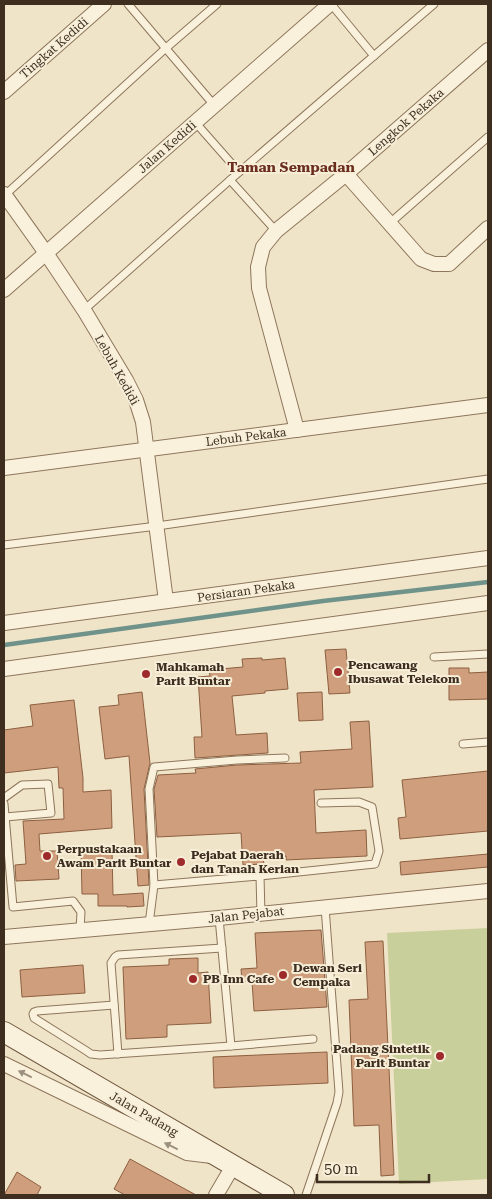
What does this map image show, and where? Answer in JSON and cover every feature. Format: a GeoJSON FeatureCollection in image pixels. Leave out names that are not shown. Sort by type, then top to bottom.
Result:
{"type":"FeatureCollection","features":[{"type":"Feature","properties":{"kind":"street","name":"Tingkat Kedidi"},"geometry":{"type":"LineString","coordinates":[[4,92],[104,4]]}},
{"type":"Feature","properties":{"kind":"street","name":"Jalan Kedidi"},"geometry":{"type":"LineString","coordinates":[[4,290],[330,4]]}},
{"type":"Feature","properties":{"kind":"street","name":"Lengkok Pekaka"},"geometry":{"type":"LineString","coordinates":[[297,430],[259,288],[258,267],[263,247],[276,231],[346,174],[488,50]]}},
{"type":"Feature","properties":{"kind":"street"},"geometry":{"type":"LineString","coordinates":[[346,174],[421,259],[434,264],[449,264],[488,228]]}},
{"type":"Feature","properties":{"kind":"street","name":"Lebuh Kedidi"},"geometry":{"type":"LineString","coordinates":[[4,194],[84,310],[136,400],[143,422],[166,601]]}},
{"type":"Feature","properties":{"kind":"street","name":"Lebuh Pekaka"},"geometry":{"type":"LineString","coordinates":[[4,468],[488,406]]}},
{"type":"Feature","properties":{"kind":"street","name":"Persiaran Pekaka"},"geometry":{"type":"LineString","coordinates":[[4,623],[488,558]]}},
{"type":"Feature","properties":{"kind":"street"},"geometry":{"type":"LineString","coordinates":[[4,669],[488,603]]}},
{"type":"Feature","properties":{"kind":"street","name":"Jalan Pejabat"},"geometry":{"type":"LineString","coordinates":[[4,936],[219,918],[488,891]]}},
{"type":"Feature","properties":{"kind":"street","name":"Jalan Padang"},"geometry":{"type":"LineString","coordinates":[[4,1032],[284,1195]]}},
{"type":"Feature","properties":{"kind":"street"},"geometry":{"type":"LineString","coordinates":[[4,1064],[187,1153],[226,1161],[216,1195]]}},
{"type":"Feature","properties":{"kind":"lane"},"geometry":{"type":"LineString","coordinates":[[128,4],[214,105]]}},
{"type":"Feature","properties":{"kind":"lane"},"geometry":{"type":"LineString","coordinates":[[4,194],[217,4]]}},
{"type":"Feature","properties":{"kind":"lane"},"geometry":{"type":"LineString","coordinates":[[330,4],[374,56]]}},
{"type":"Feature","properties":{"kind":"lane"},"geometry":{"type":"LineString","coordinates":[[84,310],[239,172],[434,4]]}},
{"type":"Feature","properties":{"kind":"lane"},"geometry":{"type":"LineString","coordinates":[[195,122],[239,172]]}},
{"type":"Feature","properties":{"kind":"lane"},"geometry":{"type":"LineString","coordinates":[[390,224],[488,137]]}},
{"type":"Feature","properties":{"kind":"lane"},"geometry":{"type":"LineString","coordinates":[[230,180],[276,231]]}},
{"type":"Feature","properties":{"kind":"lane"},"geometry":{"type":"LineString","coordinates":[[4,545],[157,526],[488,479]]}},
{"type":"Feature","properties":{"kind":"lane"},"geometry":{"type":"LineString","coordinates":[[434,657],[488,654]]}},
{"type":"Feature","properties":{"kind":"lane"},"geometry":{"type":"LineString","coordinates":[[463,744],[488,742]]}},
{"type":"Feature","properties":{"kind":"lane"},"geometry":{"type":"LineString","coordinates":[[149,924],[154,885],[148,789],[154,767],[285,758]]}},
{"type":"Feature","properties":{"kind":"lane"},"geometry":{"type":"LineString","coordinates":[[4,798],[22,785],[48,784],[51,813],[5,817]]}},
{"type":"Feature","properties":{"kind":"lane"},"geometry":{"type":"LineString","coordinates":[[154,885],[375,864],[379,851],[372,807],[359,802],[321,803]]}},
{"type":"Feature","properties":{"kind":"lane"},"geometry":{"type":"LineString","coordinates":[[4,804],[13,907],[72,902],[81,912],[80,930]]}},
{"type":"Feature","properties":{"kind":"lane"},"geometry":{"type":"LineString","coordinates":[[260,876],[261,914]]}},
{"type":"Feature","properties":{"kind":"lane"},"geometry":{"type":"LineString","coordinates":[[306,1195],[339,1092],[325,907]]}},
{"type":"Feature","properties":{"kind":"lane"},"geometry":{"type":"LineString","coordinates":[[219,918],[230,1046]]}},
{"type":"Feature","properties":{"kind":"lane"},"geometry":{"type":"LineString","coordinates":[[118,1054],[111,963],[115,957],[118,955],[222,948]]}},
{"type":"Feature","properties":{"kind":"lane"},"geometry":{"type":"LineString","coordinates":[[114,1005],[37,1011],[32,1014],[34,1018],[91,1054],[100,1055],[312,1038]]}},
{"type":"Feature","properties":{"kind":"green space","name":"Padang Sintetik Parit Buntar"},"geometry":{"type":"Polygon","coordinates":[[[488,928],[488,1179],[399,1184],[387,933],[488,928]]]}},
{"type":"Feature","properties":{"kind":"building","name":"Pencawang Ibusawat Telekom"},"geometry":{"type":"Polygon","coordinates":[[[346,649],[350,693],[329,694],[325,650],[346,649]]]}},
{"type":"Feature","properties":{"kind":"building"},"geometry":{"type":"Polygon","coordinates":[[[262,658],[262,660],[285,658],[288,689],[232,696],[236,735],[267,733],[268,753],[195,758],[194,737],[202,737],[198,677],[210,676],[209,670],[243,667],[242,659],[262,658]]]}},
{"type":"Feature","properties":{"kind":"building"},"geometry":{"type":"Polygon","coordinates":[[[449,668],[469,668],[469,673],[488,672],[488,699],[449,700],[449,668]]]}},
{"type":"Feature","properties":{"kind":"building"},"geometry":{"type":"Polygon","coordinates":[[[142,692],[150,763],[144,789],[149,885],[138,886],[129,756],[105,759],[99,707],[119,705],[118,695],[142,692]]]}},
{"type":"Feature","properties":{"kind":"building"},"geometry":{"type":"Polygon","coordinates":[[[322,692],[323,720],[299,721],[297,693],[322,692]]]}},
{"type":"Feature","properties":{"kind":"building"},"geometry":{"type":"Polygon","coordinates":[[[74,700],[83,792],[111,790],[112,828],[39,834],[40,851],[57,851],[59,879],[16,881],[15,865],[26,864],[23,821],[64,819],[63,788],[59,788],[58,767],[4,773],[4,730],[33,726],[30,705],[74,700]]]}},
{"type":"Feature","properties":{"kind":"building"},"geometry":{"type":"Polygon","coordinates":[[[369,721],[373,787],[314,790],[316,833],[366,830],[367,856],[286,860],[286,856],[263,858],[264,864],[243,865],[241,833],[157,837],[154,789],[158,775],[196,773],[195,769],[237,765],[301,763],[300,752],[352,749],[350,722],[369,721]]]}},
{"type":"Feature","properties":{"kind":"building"},"geometry":{"type":"Polygon","coordinates":[[[488,771],[488,831],[400,839],[398,818],[406,817],[402,780],[488,771]]]}},
{"type":"Feature","properties":{"kind":"building"},"geometry":{"type":"Polygon","coordinates":[[[112,850],[113,895],[143,893],[144,906],[98,906],[98,894],[82,894],[81,851],[112,850]]]}},
{"type":"Feature","properties":{"kind":"building"},"geometry":{"type":"Polygon","coordinates":[[[488,854],[488,867],[401,875],[400,862],[488,854]]]}},
{"type":"Feature","properties":{"kind":"building","name":"Dewan Seri Cempaka"},"geometry":{"type":"Polygon","coordinates":[[[321,930],[327,1007],[254,1011],[252,981],[242,982],[241,969],[257,968],[255,933],[321,930]]]}},
{"type":"Feature","properties":{"kind":"building"},"geometry":{"type":"Polygon","coordinates":[[[383,941],[394,1175],[381,1176],[379,1125],[354,1126],[349,1000],[368,999],[365,942],[383,941]]]}},
{"type":"Feature","properties":{"kind":"building"},"geometry":{"type":"Polygon","coordinates":[[[198,958],[198,973],[208,972],[211,1023],[167,1025],[167,1037],[126,1039],[123,967],[169,965],[169,959],[198,958]]]}},
{"type":"Feature","properties":{"kind":"building"},"geometry":{"type":"Polygon","coordinates":[[[83,965],[85,993],[22,997],[20,970],[83,965]]]}},
{"type":"Feature","properties":{"kind":"building"},"geometry":{"type":"Polygon","coordinates":[[[327,1052],[328,1083],[214,1088],[213,1057],[327,1052]]]}},
{"type":"Feature","properties":{"kind":"building"},"geometry":{"type":"Polygon","coordinates":[[[130,1159],[196,1195],[125,1195],[114,1189],[130,1159]]]}},
{"type":"Feature","properties":{"kind":"building"},"geometry":{"type":"Polygon","coordinates":[[[17,1172],[41,1187],[37,1195],[4,1195],[17,1172]]]}},
{"type":"Feature","properties":{"kind":"waterway"},"geometry":{"type":"LineString","coordinates":[[4,645],[323,601],[488,582]]}},
{"type":"Feature","properties":{"kind":"place","name":"Pencawang Ibusawat Telekom"},"geometry":{"type":"Point","coordinates":[338,672]}},
{"type":"Feature","properties":{"kind":"place","name":"Mahkamah Parit Buntar"},"geometry":{"type":"Point","coordinates":[146,674]}},
{"type":"Feature","properties":{"kind":"place","name":"Perpustakaan Awam Parit Buntar"},"geometry":{"type":"Point","coordinates":[47,856]}},
{"type":"Feature","properties":{"kind":"place","name":"Pejabat Daerah dan Tanah Kerian"},"geometry":{"type":"Point","coordinates":[181,862]}},
{"type":"Feature","properties":{"kind":"place","name":"Dewan Seri Cempaka"},"geometry":{"type":"Point","coordinates":[283,975]}},
{"type":"Feature","properties":{"kind":"place","name":"PB Inn Cafe"},"geometry":{"type":"Point","coordinates":[193,979]}},
{"type":"Feature","properties":{"kind":"place","name":"Padang Sintetik Parit Buntar"},"geometry":{"type":"Point","coordinates":[440,1056]}},
{"type":"Feature","properties":{"kind":"district","name":"Taman Sempadan"},"geometry":{"type":"Point","coordinates":[291,167]}}]}
